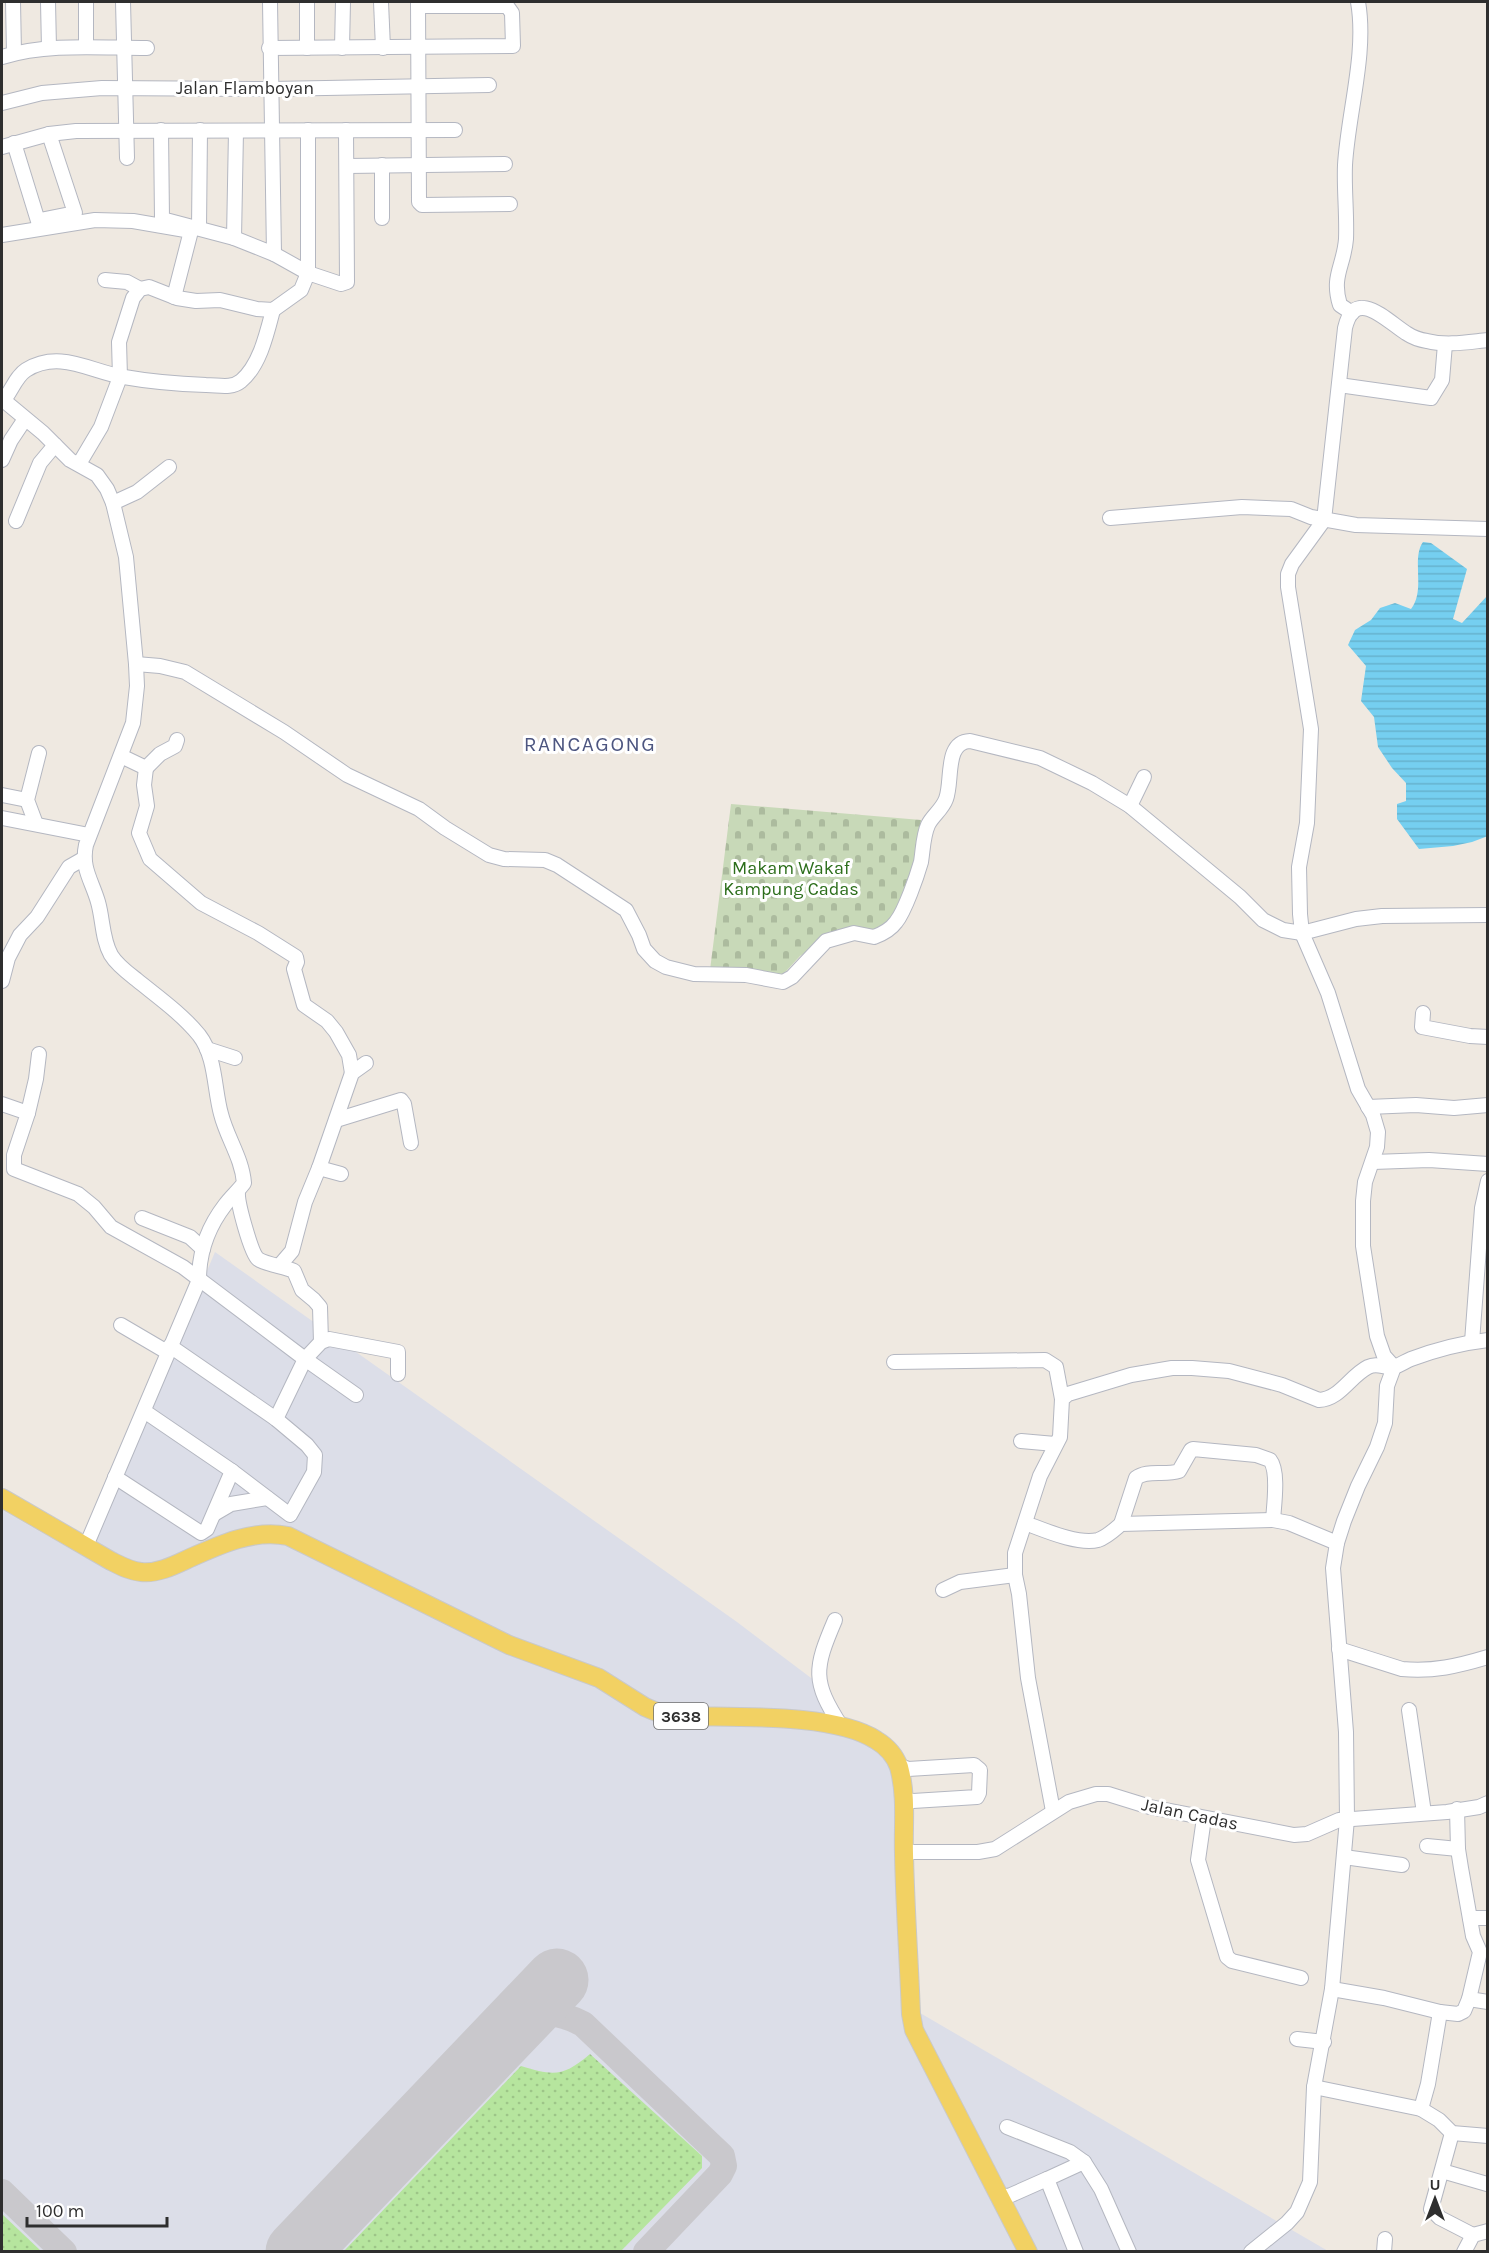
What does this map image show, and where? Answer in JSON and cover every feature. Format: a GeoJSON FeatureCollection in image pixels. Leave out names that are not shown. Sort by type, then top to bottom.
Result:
{"type":"FeatureCollection","features":[{"type":"Feature","properties":{"kind":"main road","name":"3638"},"geometry":{"type":"LineString","coordinates":[[2,1498],[125,1568],[147,1572],[166,1568],[208,1550],[255,1535],[276,1533],[288,1536],[509,1645],[598,1678],[659,1713],[678,1716],[803,1720],[841,1726],[876,1740],[891,1752],[898,1765],[905,1800],[904,1852],[911,2014],[914,2030],[1028,2252]]}},
{"type":"Feature","properties":{"kind":"street"},"geometry":{"type":"LineString","coordinates":[[13,2],[7,26],[8,55],[49,48],[147,48]]}},
{"type":"Feature","properties":{"kind":"street"},"geometry":{"type":"LineString","coordinates":[[48,2],[49,48]]}},
{"type":"Feature","properties":{"kind":"street"},"geometry":{"type":"LineString","coordinates":[[86,2],[86,47]]}},
{"type":"Feature","properties":{"kind":"street"},"geometry":{"type":"LineString","coordinates":[[123,2],[127,158]]}},
{"type":"Feature","properties":{"kind":"street"},"geometry":{"type":"LineString","coordinates":[[270,2],[274,254]]}},
{"type":"Feature","properties":{"kind":"street"},"geometry":{"type":"LineString","coordinates":[[307,2],[307,48]]}},
{"type":"Feature","properties":{"kind":"street"},"geometry":{"type":"LineString","coordinates":[[342,48],[343,2]]}},
{"type":"Feature","properties":{"kind":"street"},"geometry":{"type":"LineString","coordinates":[[381,2],[383,48]]}},
{"type":"Feature","properties":{"kind":"street"},"geometry":{"type":"LineString","coordinates":[[1352,313],[1340,305],[1336,274],[1344,257],[1346,239],[1345,167],[1359,47],[1358,2]]}},
{"type":"Feature","properties":{"kind":"street"},"geometry":{"type":"LineString","coordinates":[[269,48],[418,48],[513,46],[512,13],[507,6],[418,4],[418,48],[417,87],[420,165],[418,199],[422,205],[510,204]]}},
{"type":"Feature","properties":{"kind":"street","name":"Jalan Flamboyan"},"geometry":{"type":"LineString","coordinates":[[2,103],[69,89],[271,89],[489,85]]}},
{"type":"Feature","properties":{"kind":"street"},"geometry":{"type":"LineString","coordinates":[[38,221],[8,145],[49,134],[76,131],[161,130],[455,130]]}},
{"type":"Feature","properties":{"kind":"street"},"geometry":{"type":"LineString","coordinates":[[161,130],[162,219],[234,238],[274,254],[308,273],[345,284],[348,280],[346,130]]}},
{"type":"Feature","properties":{"kind":"street"},"geometry":{"type":"LineString","coordinates":[[199,228],[200,130]]}},
{"type":"Feature","properties":{"kind":"street"},"geometry":{"type":"LineString","coordinates":[[105,280],[131,283],[140,289],[154,288],[174,297],[196,301],[220,300],[257,309],[273,310],[301,290],[308,273],[308,130]]}},
{"type":"Feature","properties":{"kind":"street"},"geometry":{"type":"LineString","coordinates":[[234,238],[236,131]]}},
{"type":"Feature","properties":{"kind":"street"},"geometry":{"type":"LineString","coordinates":[[2,226],[75,213],[49,134]]}},
{"type":"Feature","properties":{"kind":"street"},"geometry":{"type":"LineString","coordinates":[[347,166],[505,164]]}},
{"type":"Feature","properties":{"kind":"street"},"geometry":{"type":"LineString","coordinates":[[382,165],[382,218]]}},
{"type":"Feature","properties":{"kind":"street"},"geometry":{"type":"LineString","coordinates":[[2,235],[95,220],[133,221],[191,231],[174,297]]}},
{"type":"Feature","properties":{"kind":"street"},"geometry":{"type":"LineString","coordinates":[[79,464],[101,427],[120,377],[119,342],[133,298],[140,289]]}},
{"type":"Feature","properties":{"kind":"street"},"geometry":{"type":"LineString","coordinates":[[1394,1367],[1384,1356],[1377,1336],[1363,1246],[1365,1182],[1373,1162],[1377,1132],[1373,1115],[1358,1089],[1328,993],[1302,933],[1299,867],[1307,823],[1311,729],[1288,587],[1288,574],[1292,564],[1324,520],[1345,328],[1352,313],[1358,309],[1373,310],[1417,338],[1445,344],[1488,340]]}},
{"type":"Feature","properties":{"kind":"street"},"geometry":{"type":"LineString","coordinates":[[86,1546],[199,1280],[199,1260],[203,1249],[220,1213],[244,1183],[243,1168],[221,1115],[207,1049],[200,1036],[187,1022],[112,956],[105,937],[102,914],[83,859],[89,835],[121,756],[134,713],[137,686],[126,556],[113,503],[107,489],[97,476],[70,460],[43,432],[2,401],[25,370],[53,362],[81,364],[120,377],[165,383],[233,386],[243,380],[251,370],[266,338],[273,310]]}},
{"type":"Feature","properties":{"kind":"street"},"geometry":{"type":"LineString","coordinates":[[1338,385],[1431,398],[1442,380],[1445,344]]}},
{"type":"Feature","properties":{"kind":"street"},"geometry":{"type":"LineString","coordinates":[[2,460],[11,440],[25,419]]}},
{"type":"Feature","properties":{"kind":"street"},"geometry":{"type":"LineString","coordinates":[[15,521],[40,463],[55,445]]}},
{"type":"Feature","properties":{"kind":"street"},"geometry":{"type":"LineString","coordinates":[[113,503],[137,492],[169,467]]}},
{"type":"Feature","properties":{"kind":"street"},"geometry":{"type":"LineString","coordinates":[[1110,518],[1242,507],[1291,509],[1324,520],[1380,527],[1488,529]]}},
{"type":"Feature","properties":{"kind":"street"},"geometry":{"type":"LineString","coordinates":[[136,664],[160,666],[184,672],[284,732],[347,775],[419,809],[489,855],[504,859],[545,860],[558,865],[626,910],[644,948],[655,961],[666,967],[694,974],[746,975],[783,982],[792,977],[826,941],[854,933],[874,937],[891,927],[901,915],[921,863],[928,826],[946,800],[954,753],[957,746],[970,741],[1040,758],[1092,783],[1130,807],[1240,897],[1263,920],[1283,930],[1302,933],[1356,919],[1382,916],[1488,915]]}},
{"type":"Feature","properties":{"kind":"street"},"geometry":{"type":"LineString","coordinates":[[177,740],[175,746],[160,754],[146,768],[144,785],[147,807],[139,833],[150,859],[201,903],[258,933],[296,957],[297,962],[294,969],[304,1005],[327,1021],[349,1055],[352,1073],[305,1202],[292,1251],[280,1265]]}},
{"type":"Feature","properties":{"kind":"street"},"geometry":{"type":"LineString","coordinates":[[36,824],[27,800],[39,753]]}},
{"type":"Feature","properties":{"kind":"street"},"geometry":{"type":"LineString","coordinates":[[121,756],[146,768]]}},
{"type":"Feature","properties":{"kind":"street"},"geometry":{"type":"LineString","coordinates":[[1130,807],[1144,777]]}},
{"type":"Feature","properties":{"kind":"street"},"geometry":{"type":"LineString","coordinates":[[2,795],[27,800]]}},
{"type":"Feature","properties":{"kind":"street"},"geometry":{"type":"LineString","coordinates":[[2,818],[89,835]]}},
{"type":"Feature","properties":{"kind":"street"},"geometry":{"type":"LineString","coordinates":[[2,981],[8,958],[20,935],[37,917],[69,867],[83,859]]}},
{"type":"Feature","properties":{"kind":"street"},"geometry":{"type":"LineString","coordinates":[[1423,1013],[1422,1027],[1488,1037]]}},
{"type":"Feature","properties":{"kind":"street"},"geometry":{"type":"LineString","coordinates":[[207,1049],[235,1058]]}},
{"type":"Feature","properties":{"kind":"street"},"geometry":{"type":"LineString","coordinates":[[39,1054],[28,1113],[14,1155],[14,1168],[78,1194],[94,1207],[111,1227],[183,1267],[356,1395]]}},
{"type":"Feature","properties":{"kind":"street"},"geometry":{"type":"LineString","coordinates":[[352,1073],[366,1063]]}},
{"type":"Feature","properties":{"kind":"street"},"geometry":{"type":"LineString","coordinates":[[336,1120],[401,1100],[404,1104],[411,1143]]}},
{"type":"Feature","properties":{"kind":"street"},"geometry":{"type":"LineString","coordinates":[[2,1104],[28,1113]]}},
{"type":"Feature","properties":{"kind":"street"},"geometry":{"type":"LineString","coordinates":[[1368,1107],[1416,1105],[1454,1108],[1488,1105]]}},
{"type":"Feature","properties":{"kind":"street"},"geometry":{"type":"LineString","coordinates":[[1373,1162],[1429,1160],[1488,1164]]}},
{"type":"Feature","properties":{"kind":"street"},"geometry":{"type":"LineString","coordinates":[[319,1168],[341,1174]]}},
{"type":"Feature","properties":{"kind":"street"},"geometry":{"type":"LineString","coordinates":[[1472,1342],[1484,1240],[1488,1181]]}},
{"type":"Feature","properties":{"kind":"street"},"geometry":{"type":"LineString","coordinates":[[238,1192],[239,1206],[254,1254],[264,1262],[294,1271],[302,1290],[318,1304],[321,1312],[321,1342]]}},
{"type":"Feature","properties":{"kind":"street"},"geometry":{"type":"LineString","coordinates":[[142,1218],[190,1237],[203,1249]]}},
{"type":"Feature","properties":{"kind":"street"},"geometry":{"type":"LineString","coordinates":[[121,1325],[169,1349],[276,1419],[307,1445],[315,1455],[314,1472],[290,1519],[231,1471],[144,1411]]}},
{"type":"Feature","properties":{"kind":"street"},"geometry":{"type":"LineString","coordinates":[[276,1419],[305,1359],[321,1342],[329,1339],[398,1352],[399,1374]]}},
{"type":"Feature","properties":{"kind":"street"},"geometry":{"type":"LineString","coordinates":[[1062,1399],[1068,1395],[1131,1375],[1172,1368],[1229,1371],[1282,1385],[1319,1400],[1335,1395],[1366,1368],[1376,1364],[1394,1367],[1411,1359],[1472,1342],[1488,1340]]}},
{"type":"Feature","properties":{"kind":"street"},"geometry":{"type":"LineString","coordinates":[[894,1362],[1045,1360],[1056,1367],[1062,1399],[1062,1428],[1060,1437],[1040,1476],[1015,1553],[1015,1575],[1028,1678],[1053,1811]]}},
{"type":"Feature","properties":{"kind":"street"},"geometry":{"type":"LineString","coordinates":[[1251,2252],[1297,2212],[1310,2182],[1314,2087],[1332,1989],[1347,1820],[1346,1732],[1332,1568],[1337,1543],[1385,1423],[1387,1386],[1394,1367]]}},
{"type":"Feature","properties":{"kind":"street"},"geometry":{"type":"LineString","coordinates":[[1021,1441],[1055,1444]]}},
{"type":"Feature","properties":{"kind":"street"},"geometry":{"type":"LineString","coordinates":[[1024,1523],[1084,1541],[1097,1540],[1121,1524],[1136,1478],[1142,1474],[1179,1471],[1191,1450],[1194,1449],[1256,1455],[1270,1460],[1274,1466],[1273,1520]]}},
{"type":"Feature","properties":{"kind":"street"},"geometry":{"type":"LineString","coordinates":[[115,1477],[201,1533],[207,1529],[231,1471]]}},
{"type":"Feature","properties":{"kind":"street"},"geometry":{"type":"LineString","coordinates":[[214,1514],[231,1503],[267,1498]]}},
{"type":"Feature","properties":{"kind":"street"},"geometry":{"type":"LineString","coordinates":[[1121,1524],[1273,1520],[1289,1523],[1337,1543]]}},
{"type":"Feature","properties":{"kind":"street"},"geometry":{"type":"LineString","coordinates":[[943,1590],[960,1582],[1015,1575]]}},
{"type":"Feature","properties":{"kind":"street"},"geometry":{"type":"LineString","coordinates":[[835,1620],[825,1643],[819,1674],[822,1695],[841,1726]]}},
{"type":"Feature","properties":{"kind":"street"},"geometry":{"type":"LineString","coordinates":[[1339,1649],[1402,1669],[1413,1670],[1451,1668],[1488,1657]]}},
{"type":"Feature","properties":{"kind":"street"},"geometry":{"type":"LineString","coordinates":[[1409,1710],[1424,1813]]}},
{"type":"Feature","properties":{"kind":"street"},"geometry":{"type":"LineString","coordinates":[[898,1765],[908,1769],[974,1765],[980,1770],[977,1797],[905,1800]]}},
{"type":"Feature","properties":{"kind":"street","name":"Jalan Cadas"},"geometry":{"type":"LineString","coordinates":[[904,1852],[988,1851],[1001,1846],[1053,1811],[1083,1796],[1108,1794],[1150,1807],[1294,1835],[1307,1834],[1330,1823],[1347,1820],[1447,1812],[1479,1807],[1488,1803]]}},
{"type":"Feature","properties":{"kind":"street"},"geometry":{"type":"LineString","coordinates":[[1332,1989],[1383,1998],[1440,2012],[1462,2013],[1469,1999],[1480,1952],[1473,1936],[1458,1849],[1457,1809]]}},
{"type":"Feature","properties":{"kind":"street"},"geometry":{"type":"LineString","coordinates":[[1204,1818],[1198,1860],[1227,1957],[1237,1963],[1302,1978]]}},
{"type":"Feature","properties":{"kind":"street"},"geometry":{"type":"LineString","coordinates":[[1427,1846],[1458,1849]]}},
{"type":"Feature","properties":{"kind":"street"},"geometry":{"type":"LineString","coordinates":[[1344,1857],[1402,1865]]}},
{"type":"Feature","properties":{"kind":"street"},"geometry":{"type":"LineString","coordinates":[[1470,1918],[1488,1918]]}},
{"type":"Feature","properties":{"kind":"street"},"geometry":{"type":"LineString","coordinates":[[1469,1999],[1488,2002]]}},
{"type":"Feature","properties":{"kind":"street"},"geometry":{"type":"LineString","coordinates":[[1421,2109],[1428,2084],[1440,2012]]}},
{"type":"Feature","properties":{"kind":"street"},"geometry":{"type":"LineString","coordinates":[[1297,2039],[1324,2042]]}},
{"type":"Feature","properties":{"kind":"street"},"geometry":{"type":"LineString","coordinates":[[1314,2087],[1421,2109],[1439,2120],[1452,2133],[1488,2136]]}},
{"type":"Feature","properties":{"kind":"street"},"geometry":{"type":"LineString","coordinates":[[1007,2127],[1070,2152],[1084,2162],[1101,2189],[1129,2252]]}},
{"type":"Feature","properties":{"kind":"street"},"geometry":{"type":"LineString","coordinates":[[1452,2133],[1432,2211],[1440,2218],[1473,2235],[1488,2231]]}},
{"type":"Feature","properties":{"kind":"street"},"geometry":{"type":"LineString","coordinates":[[1001,2197],[1011,2195],[1084,2162]]}},
{"type":"Feature","properties":{"kind":"street"},"geometry":{"type":"LineString","coordinates":[[1442,2172],[1487,2184]]}},
{"type":"Feature","properties":{"kind":"street"},"geometry":{"type":"LineString","coordinates":[[1047,2179],[1076,2252]]}},
{"type":"Feature","properties":{"kind":"street"},"geometry":{"type":"LineString","coordinates":[[1464,2252],[1473,2235]]}},
{"type":"Feature","properties":{"kind":"shaded area"},"geometry":{"type":"Polygon","coordinates":[[[215,1252],[737,1622],[831,1693],[847,1737],[871,1745],[893,1769],[903,2003],[1328,2251],[2,2251],[2,1510],[86,1558],[215,1252]]]}},
{"type":"Feature","properties":{"kind":"green space","name":"Makam Wakaf Kampung Cadas"},"geometry":{"type":"Polygon","coordinates":[[[731,804],[921,820],[915,869],[907,880],[894,918],[886,929],[833,934],[800,956],[777,981],[710,970],[731,804]]]}},
{"type":"Feature","properties":{"kind":"green space"},"geometry":{"type":"Polygon","coordinates":[[[590,2054],[702,2156],[702,2168],[621,2251],[344,2251],[521,2066],[550,2073],[565,2071],[590,2054]]]}},
{"type":"Feature","properties":{"kind":"green space"},"geometry":{"type":"Polygon","coordinates":[[[2,2214],[41,2251],[2,2251],[2,2214]]]}},
{"type":"Feature","properties":{"kind":"water"},"geometry":{"type":"Polygon","coordinates":[[[1423,542],[1431,543],[1467,569],[1453,619],[1462,623],[1487,596],[1488,836],[1453,846],[1419,849],[1397,819],[1397,804],[1406,801],[1406,783],[1392,768],[1378,747],[1374,717],[1361,701],[1366,666],[1348,645],[1355,630],[1371,620],[1380,608],[1395,603],[1411,609],[1418,593],[1418,557],[1423,542]]]}},
{"type":"Feature","properties":{"kind":"taxiway"},"geometry":{"type":"LineString","coordinates":[[518,2021],[536,2015],[551,2014],[583,2024],[722,2156],[724,2166],[720,2174],[646,2252]]}},
{"type":"Feature","properties":{"kind":"taxiway"},"geometry":{"type":"LineString","coordinates":[[2,2192],[64,2252]]}},
{"type":"Feature","properties":{"kind":"runway"},"geometry":{"type":"LineString","coordinates":[[297,2252],[557,1980]]}},
{"type":"Feature","properties":{"kind":"district","name":"RANCAGONG"},"geometry":{"type":"Point","coordinates":[590,744]}}]}
